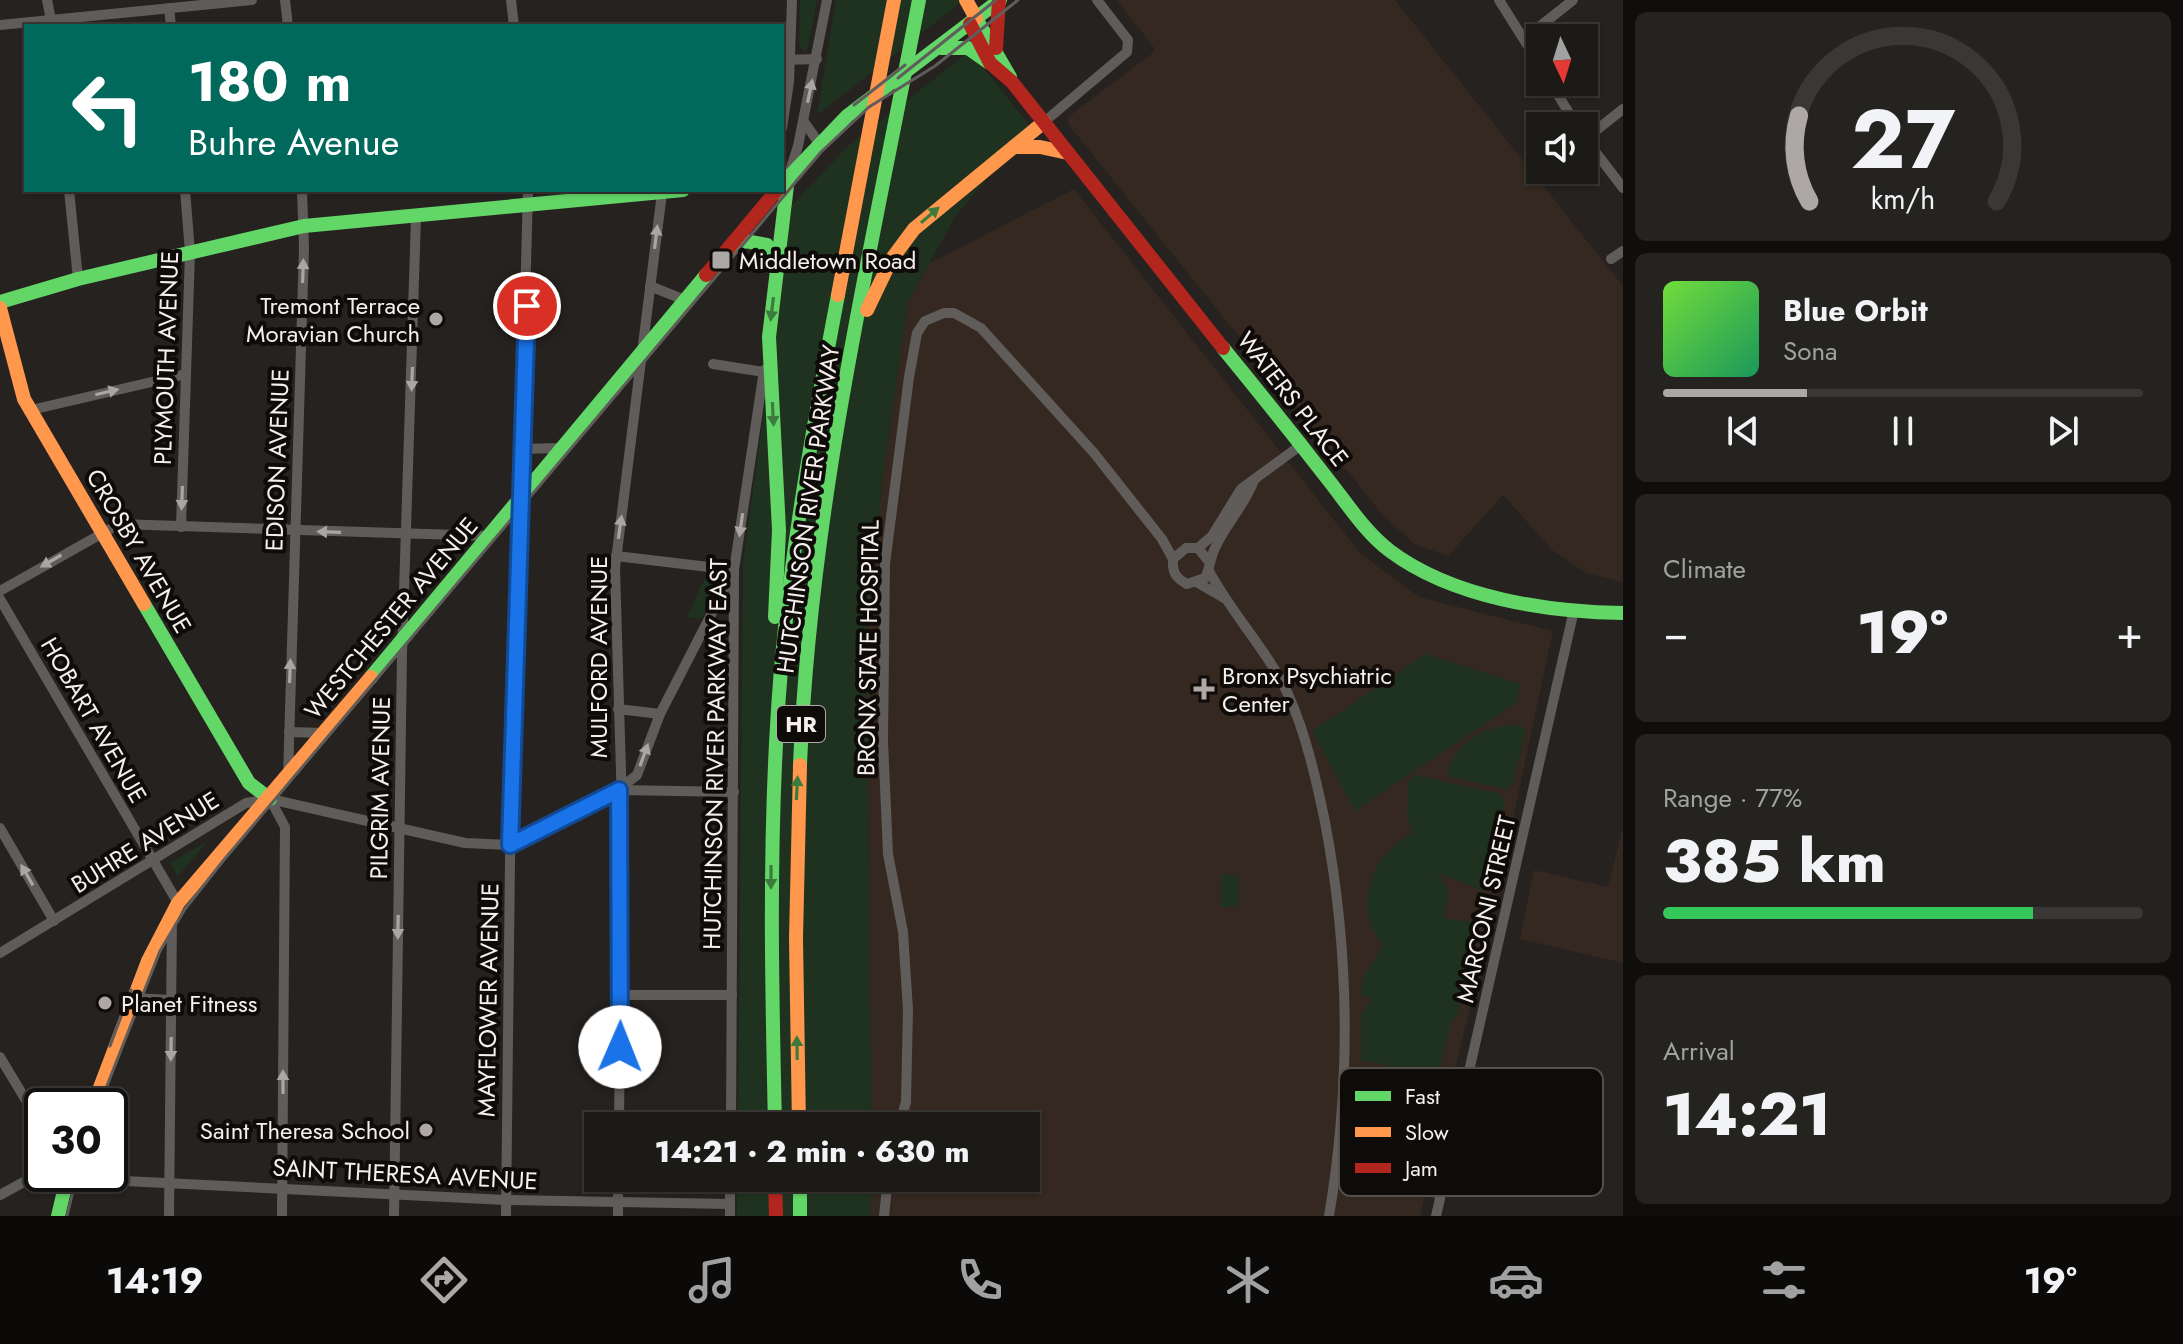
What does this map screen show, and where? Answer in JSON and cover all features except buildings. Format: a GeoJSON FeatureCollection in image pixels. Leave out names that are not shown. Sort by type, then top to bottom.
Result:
{"type":"FeatureCollection","features":[{"type":"Feature","properties":{"kind":"main road","name":"HUTCHINSON RIVER PARKWAY"},"geometry":{"type":"LineString","coordinates":[[775,1112],[771,847],[776,743],[794,554],[809,456],[894,0]]}},
{"type":"Feature","properties":{"kind":"main road","name":"HUTCHINSON RIVER PARKWAY"},"geometry":{"type":"LineString","coordinates":[[799,1112],[795,906],[801,727],[820,543],[857,326],[919,0]]}},
{"type":"Feature","properties":{"kind":"main road"},"geometry":{"type":"LineString","coordinates":[[966,0],[973,21]]}},
{"type":"Feature","properties":{"kind":"main road"},"geometry":{"type":"LineString","coordinates":[[784,173],[847,116],[941,48],[1000,0]]}},
{"type":"Feature","properties":{"kind":"main road"},"geometry":{"type":"LineString","coordinates":[[996,48],[1000,0]]}},
{"type":"Feature","properties":{"kind":"main road","name":"WATERS PLACE"},"geometry":{"type":"LineString","coordinates":[[973,21],[996,48],[1012,82]]}},
{"type":"Feature","properties":{"kind":"main road","name":"WATERS PLACE"},"geometry":{"type":"LineString","coordinates":[[973,21],[990,63],[1012,82],[1369,530],[1401,558],[1457,584],[1574,610],[1623,613]]}},
{"type":"Feature","properties":{"kind":"main road"},"geometry":{"type":"LineString","coordinates":[[941,48],[968,48],[990,63]]}},
{"type":"Feature","properties":{"kind":"main road"},"geometry":{"type":"LineString","coordinates":[[857,326],[891,260],[909,235],[932,212],[1044,122]]}},
{"type":"Feature","properties":{"kind":"main road"},"geometry":{"type":"LineString","coordinates":[[1014,147],[1040,147],[1068,153]]}},
{"type":"Feature","properties":{"kind":"main road"},"geometry":{"type":"LineString","coordinates":[[0,302],[78,279],[304,226],[530,208],[669,192]]}},
{"type":"Feature","properties":{"kind":"main road","name":"WESTCHESTER AVENUE"},"geometry":{"type":"LineString","coordinates":[[100,1088],[133,998],[175,909],[775,192]]}},
{"type":"Feature","properties":{"kind":"main road"},"geometry":{"type":"LineString","coordinates":[[776,743],[773,656],[779,530],[769,337],[782,192]]}},
{"type":"Feature","properties":{"kind":"main road"},"geometry":{"type":"LineString","coordinates":[[732,247],[745,241],[767,245],[778,261]]}},
{"type":"Feature","properties":{"kind":"main road","name":"CROSBY AVENUE"},"geometry":{"type":"LineString","coordinates":[[0,308],[20,387],[31,410],[251,787],[270,799]]}},
{"type":"Feature","properties":{"kind":"main road"},"geometry":{"type":"LineString","coordinates":[[58,1216],[64,1192]]}},
{"type":"Feature","properties":{"kind":"main road"},"geometry":{"type":"LineString","coordinates":[[775,1192],[776,1216]]}},
{"type":"Feature","properties":{"kind":"main road"},"geometry":{"type":"LineString","coordinates":[[800,1192],[800,1216]]}},
{"type":"Feature","properties":{"kind":"street"},"geometry":{"type":"LineString","coordinates":[[47,0],[52,23]]}},
{"type":"Feature","properties":{"kind":"street"},"geometry":{"type":"LineString","coordinates":[[26,24],[252,0]]}},
{"type":"Feature","properties":{"kind":"street"},"geometry":{"type":"LineString","coordinates":[[285,0],[288,24]]}},
{"type":"Feature","properties":{"kind":"street"},"geometry":{"type":"LineString","coordinates":[[511,0],[514,24]]}},
{"type":"Feature","properties":{"kind":"street"},"geometry":{"type":"LineString","coordinates":[[784,94],[792,0]]}},
{"type":"Feature","properties":{"kind":"street"},"geometry":{"type":"LineString","coordinates":[[784,172],[804,122],[827,0]]}},
{"type":"Feature","properties":{"kind":"street"},"geometry":{"type":"LineString","coordinates":[[1044,122],[1124,57],[1129,47],[1124,32],[1097,0]]}},
{"type":"Feature","properties":{"kind":"street"},"geometry":{"type":"LineString","coordinates":[[1499,0],[1526,42]]}},
{"type":"Feature","properties":{"kind":"street"},"geometry":{"type":"LineString","coordinates":[[1524,39],[1573,0]]}},
{"type":"Feature","properties":{"kind":"street"},"geometry":{"type":"LineString","coordinates":[[169,8],[171,24]]}},
{"type":"Feature","properties":{"kind":"street"},"geometry":{"type":"LineString","coordinates":[[0,25],[24,24]]}},
{"type":"Feature","properties":{"kind":"street"},"geometry":{"type":"LineString","coordinates":[[786,60],[817,59]]}},
{"type":"Feature","properties":{"kind":"street"},"geometry":{"type":"LineString","coordinates":[[1598,128],[1623,109]]}},
{"type":"Feature","properties":{"kind":"street"},"geometry":{"type":"LineString","coordinates":[[804,122],[819,143]]}},
{"type":"Feature","properties":{"kind":"street"},"geometry":{"type":"LineString","coordinates":[[1598,157],[1623,188]]}},
{"type":"Feature","properties":{"kind":"street"},"geometry":{"type":"LineString","coordinates":[[69,192],[78,279]]}},
{"type":"Feature","properties":{"kind":"street","name":"PLYMOUTH AVENUE"},"geometry":{"type":"LineString","coordinates":[[181,527],[190,252],[185,192]]}},
{"type":"Feature","properties":{"kind":"street","name":"EDISON AVENUE"},"geometry":{"type":"LineString","coordinates":[[288,777],[304,226],[302,192]]}},
{"type":"Feature","properties":{"kind":"street","name":"MAYFLOWER AVENUE"},"geometry":{"type":"LineString","coordinates":[[506,1216],[510,845],[528,192]]}},
{"type":"Feature","properties":{"kind":"street","name":"MULFORD AVENUE"},"geometry":{"type":"LineString","coordinates":[[619,1112],[616,556],[662,193]]}},
{"type":"Feature","properties":{"kind":"street","name":"PILGRIM AVENUE"},"geometry":{"type":"LineString","coordinates":[[394,1216],[403,638],[416,217]]}},
{"type":"Feature","properties":{"kind":"street"},"geometry":{"type":"LineString","coordinates":[[1611,259],[1623,251]]}},
{"type":"Feature","properties":{"kind":"street"},"geometry":{"type":"LineString","coordinates":[[650,286],[687,301]]}},
{"type":"Feature","properties":{"kind":"street","name":"BRONX STATE HOSPITAL"},"geometry":{"type":"LineString","coordinates":[[903,1112],[906,1102],[908,1010],[903,932],[887,843],[883,742],[885,564],[909,377],[917,333],[925,321],[954,313],[981,328],[1094,453],[1162,539],[1173,559]]}},
{"type":"Feature","properties":{"kind":"street","name":"HUTCHINSON RIVER PARKWAY EAST"},"geometry":{"type":"LineString","coordinates":[[731,1112],[734,570],[769,337]]}},
{"type":"Feature","properties":{"kind":"street"},"geometry":{"type":"LineString","coordinates":[[713,364],[764,372]]}},
{"type":"Feature","properties":{"kind":"street"},"geometry":{"type":"LineString","coordinates":[[31,410],[186,374]]}},
{"type":"Feature","properties":{"kind":"street"},"geometry":{"type":"LineString","coordinates":[[1162,539],[1186,548],[1198,548],[1212,536],[1241,489],[1301,445]]}},
{"type":"Feature","properties":{"kind":"street"},"geometry":{"type":"LineString","coordinates":[[522,449],[561,448]]}},
{"type":"Feature","properties":{"kind":"street"},"geometry":{"type":"LineString","coordinates":[[1198,583],[1209,567],[1213,550],[1248,496],[1254,480]]}},
{"type":"Feature","properties":{"kind":"street"},"geometry":{"type":"LineString","coordinates":[[0,591],[119,524],[489,536]]}},
{"type":"Feature","properties":{"kind":"street"},"geometry":{"type":"LineString","coordinates":[[1186,548],[1173,559],[1172,570],[1178,579],[1187,584],[1198,583],[1224,598]]}},
{"type":"Feature","properties":{"kind":"street"},"geometry":{"type":"LineString","coordinates":[[1198,548],[1224,598],[1273,667],[1288,695],[1320,798],[1337,900],[1345,1003],[1344,1068]]}},
{"type":"Feature","properties":{"kind":"street"},"geometry":{"type":"LineString","coordinates":[[270,799],[465,843],[510,845],[619,790],[637,775],[660,714],[734,570],[616,556]]}},
{"type":"Feature","properties":{"kind":"street","name":"HOBART AVENUE"},"geometry":{"type":"LineString","coordinates":[[0,599],[154,862],[175,909]]}},
{"type":"Feature","properties":{"kind":"street","name":"MARCONI STREET"},"geometry":{"type":"LineString","coordinates":[[1470,1068],[1574,610]]}},
{"type":"Feature","properties":{"kind":"street"},"geometry":{"type":"LineString","coordinates":[[618,709],[660,714]]}},
{"type":"Feature","properties":{"kind":"street"},"geometry":{"type":"LineString","coordinates":[[289,732],[323,733]]}},
{"type":"Feature","properties":{"kind":"street"},"geometry":{"type":"LineString","coordinates":[[619,790],[734,792]]}},
{"type":"Feature","properties":{"kind":"street"},"geometry":{"type":"LineString","coordinates":[[270,799],[285,827],[282,1216]]}},
{"type":"Feature","properties":{"kind":"street","name":"BUHRE AVENUE"},"geometry":{"type":"LineString","coordinates":[[0,953],[154,862],[246,803],[270,799]]}},
{"type":"Feature","properties":{"kind":"street"},"geometry":{"type":"LineString","coordinates":[[0,828],[54,921]]}},
{"type":"Feature","properties":{"kind":"street"},"geometry":{"type":"LineString","coordinates":[[169,1216],[175,909]]}},
{"type":"Feature","properties":{"kind":"street"},"geometry":{"type":"LineString","coordinates":[[620,995],[732,995]]}},
{"type":"Feature","properties":{"kind":"street"},"geometry":{"type":"LineString","coordinates":[[133,998],[172,1000]]}},
{"type":"Feature","properties":{"kind":"street"},"geometry":{"type":"LineString","coordinates":[[0,1057],[24,1097]]}},
{"type":"Feature","properties":{"kind":"street"},"geometry":{"type":"LineString","coordinates":[[1329,1216],[1339,1149]]}},
{"type":"Feature","properties":{"kind":"street","name":"SAINT THERESA AVENUE"},"geometry":{"type":"LineString","coordinates":[[128,1181],[506,1200],[730,1204]]}},
{"type":"Feature","properties":{"kind":"street"},"geometry":{"type":"LineString","coordinates":[[0,1195],[24,1182]]}},
{"type":"Feature","properties":{"kind":"street"},"geometry":{"type":"LineString","coordinates":[[618,1192],[618,1216]]}},
{"type":"Feature","properties":{"kind":"street"},"geometry":{"type":"LineString","coordinates":[[730,1192],[730,1216]]}},
{"type":"Feature","properties":{"kind":"street"},"geometry":{"type":"LineString","coordinates":[[884,1216],[887,1192]]}},
{"type":"Feature","properties":{"kind":"street","name":"MARCONI STREET"},"geometry":{"type":"LineString","coordinates":[[1436,1216],[1441,1196]]}},
{"type":"Feature","properties":{"kind":"shaded area"},"geometry":{"type":"Polygon","coordinates":[[[1117,0],[1395,0],[1526,164],[1526,184],[1542,184],[1623,286],[1623,582],[1586,573],[1552,550],[1503,495],[1448,556],[1414,544],[1381,513],[1068,124],[1068,117],[1154,52],[1117,0]]]}},
{"type":"Feature","properties":{"kind":"shaded area","name":"Bronx Psychiatric Center"},"geometry":{"type":"Polygon","coordinates":[[[1074,189],[1360,553],[1419,597],[1553,631],[1495,903],[1455,1068],[1339,1068],[1339,1196],[1425,1196],[1420,1216],[871,1216],[871,1192],[1040,1192],[1040,1112],[872,1112],[866,636],[883,474],[908,301],[930,263],[1074,189]]]}},
{"type":"Feature","properties":{"kind":"shaded area"},"geometry":{"type":"Polygon","coordinates":[[[1623,826],[1623,963],[1520,939],[1534,870],[1608,887],[1623,826]]]}},
{"type":"Feature","properties":{"kind":"green space"},"geometry":{"type":"Polygon","coordinates":[[[800,0],[817,0],[808,48],[804,51],[799,46],[800,0]]]}},
{"type":"Feature","properties":{"kind":"green space"},"geometry":{"type":"Polygon","coordinates":[[[836,0],[964,0],[817,115],[836,0]]]}},
{"type":"Feature","properties":{"kind":"green space"},"geometry":{"type":"Polygon","coordinates":[[[970,51],[1030,126],[955,217],[908,302],[883,474],[866,636],[872,1112],[738,1112],[743,564],[792,205],[848,146],[970,51]]]}},
{"type":"Feature","properties":{"kind":"green space"},"geometry":{"type":"Polygon","coordinates":[[[705,578],[719,583],[718,588],[701,619],[687,617],[705,578]]]}},
{"type":"Feature","properties":{"kind":"green space"},"geometry":{"type":"Polygon","coordinates":[[[1426,654],[1521,684],[1516,703],[1355,811],[1312,731],[1426,654]]]}},
{"type":"Feature","properties":{"kind":"green space"},"geometry":{"type":"Polygon","coordinates":[[[1514,725],[1526,728],[1513,784],[1505,789],[1447,776],[1456,754],[1471,739],[1491,729],[1514,725]]]}},
{"type":"Feature","properties":{"kind":"green space"},"geometry":{"type":"Polygon","coordinates":[[[1415,775],[1500,794],[1505,801],[1484,891],[1438,873],[1449,892],[1444,918],[1478,923],[1458,1015],[1451,1020],[1440,1068],[1398,1068],[1361,1060],[1361,1014],[1373,999],[1360,994],[1363,977],[1383,946],[1373,930],[1367,898],[1370,882],[1386,854],[1413,832],[1407,816],[1408,782],[1415,775]]]}},
{"type":"Feature","properties":{"kind":"green space"},"geometry":{"type":"Polygon","coordinates":[[[208,841],[178,876],[170,863],[208,841]]]}},
{"type":"Feature","properties":{"kind":"green space"},"geometry":{"type":"Polygon","coordinates":[[[1221,875],[1239,875],[1239,907],[1220,907],[1221,875]]]}},
{"type":"Feature","properties":{"kind":"green space"},"geometry":{"type":"Polygon","coordinates":[[[737,1192],[871,1192],[871,1216],[737,1216],[737,1192]]]}},
{"type":"Feature","properties":{"kind":"railway"},"geometry":{"type":"LineString","coordinates":[[898,78],[996,0]]}},
{"type":"Feature","properties":{"kind":"railway"},"geometry":{"type":"LineString","coordinates":[[106,1088],[160,951],[185,909],[223,861],[821,152],[869,107],[935,66],[1018,0]]}},
{"type":"Feature","properties":{"kind":"railway"},"geometry":{"type":"LineString","coordinates":[[854,105],[905,65]]}},
{"type":"Feature","properties":{"kind":"railway"},"geometry":{"type":"LineString","coordinates":[[110,1046],[131,990]]}},
{"type":"Feature","properties":{"kind":"railway"},"geometry":{"type":"LineString","coordinates":[[67,1216],[73,1192]]}},
{"type":"Feature","properties":{"kind":"traffic: fast"},"geometry":{"type":"LineString","coordinates":[[800,765],[806,668],[829,476],[919,0]]}},
{"type":"Feature","properties":{"kind":"traffic: fast"},"geometry":{"type":"LineString","coordinates":[[784,182],[847,116],[1000,0]]}},
{"type":"Feature","properties":{"kind":"traffic: fast"},"geometry":{"type":"LineString","coordinates":[[978,22],[1010,77]]}},
{"type":"Feature","properties":{"kind":"traffic: fast"},"geometry":{"type":"LineString","coordinates":[[941,48],[968,48],[988,62]]}},
{"type":"Feature","properties":{"kind":"traffic: fast"},"geometry":{"type":"LineString","coordinates":[[769,337],[788,177]]}},
{"type":"Feature","properties":{"kind":"traffic: fast"},"geometry":{"type":"LineString","coordinates":[[0,302],[78,279],[304,226],[662,192]]}},
{"type":"Feature","properties":{"kind":"traffic: fast"},"geometry":{"type":"LineString","coordinates":[[733,247],[745,241],[767,245],[778,261]]}},
{"type":"Feature","properties":{"kind":"traffic: fast"},"geometry":{"type":"LineString","coordinates":[[371,677],[706,275]]}},
{"type":"Feature","properties":{"kind":"traffic: fast"},"geometry":{"type":"LineString","coordinates":[[775,1112],[772,876],[774,776],[781,672],[800,509],[838,295]]}},
{"type":"Feature","properties":{"kind":"traffic: fast"},"geometry":{"type":"LineString","coordinates":[[769,337],[779,530],[775,617]]}},
{"type":"Feature","properties":{"kind":"traffic: fast"},"geometry":{"type":"LineString","coordinates":[[1223,348],[1358,518],[1390,551],[1415,567],[1471,591],[1563,610],[1623,613]]}},
{"type":"Feature","properties":{"kind":"traffic: fast"},"geometry":{"type":"LineString","coordinates":[[144,604],[249,783],[270,799]]}},
{"type":"Feature","properties":{"kind":"traffic: fast"},"geometry":{"type":"LineString","coordinates":[[58,1216],[64,1192]]}},
{"type":"Feature","properties":{"kind":"traffic: fast"},"geometry":{"type":"LineString","coordinates":[[800,1192],[800,1216]]}},
{"type":"Feature","properties":{"kind":"traffic: slow"},"geometry":{"type":"LineString","coordinates":[[838,295],[894,0]]}},
{"type":"Feature","properties":{"kind":"traffic: slow"},"geometry":{"type":"LineString","coordinates":[[966,0],[976,18]]}},
{"type":"Feature","properties":{"kind":"traffic: slow"},"geometry":{"type":"LineString","coordinates":[[867,310],[891,260],[914,229],[1044,122]]}},
{"type":"Feature","properties":{"kind":"traffic: slow"},"geometry":{"type":"LineString","coordinates":[[1014,147],[1040,147],[1068,153]]}},
{"type":"Feature","properties":{"kind":"traffic: slow"},"geometry":{"type":"LineString","coordinates":[[0,308],[24,399],[144,604]]}},
{"type":"Feature","properties":{"kind":"traffic: slow"},"geometry":{"type":"LineString","coordinates":[[100,1088],[148,961],[178,903],[371,677]]}},
{"type":"Feature","properties":{"kind":"traffic: slow"},"geometry":{"type":"LineString","coordinates":[[799,1112],[796,938],[800,765]]}},
{"type":"Feature","properties":{"kind":"traffic: jam"},"geometry":{"type":"LineString","coordinates":[[996,48],[999,0]]}},
{"type":"Feature","properties":{"kind":"traffic: jam"},"geometry":{"type":"LineString","coordinates":[[970,24],[990,63],[1012,82],[1223,348]]}},
{"type":"Feature","properties":{"kind":"traffic: jam"},"geometry":{"type":"LineString","coordinates":[[706,275],[775,192]]}},
{"type":"Feature","properties":{"kind":"traffic: jam"},"geometry":{"type":"LineString","coordinates":[[775,1192],[776,1216]]}},
{"type":"Feature","properties":{"kind":"place","name":"Middletown Road"},"geometry":{"type":"Point","coordinates":[721,260]}},
{"type":"Feature","properties":{"kind":"place","name":"Tremont Terrace Moravian Church"},"geometry":{"type":"Point","coordinates":[436,319]}},
{"type":"Feature","properties":{"kind":"place","name":"Bronx Psychiatric Center"},"geometry":{"type":"Point","coordinates":[1204,689]}},
{"type":"Feature","properties":{"kind":"place","name":"Planet Fitness"},"geometry":{"type":"Point","coordinates":[105,1003]}},
{"type":"Feature","properties":{"kind":"place","name":"Saint Theresa School"},"geometry":{"type":"Point","coordinates":[426,1130]}},
{"type":"Feature","properties":{"kind":"route"},"geometry":{"type":"LineString","coordinates":[[527,306],[510,845],[619,790],[622,806],[620,1047]]}}]}
